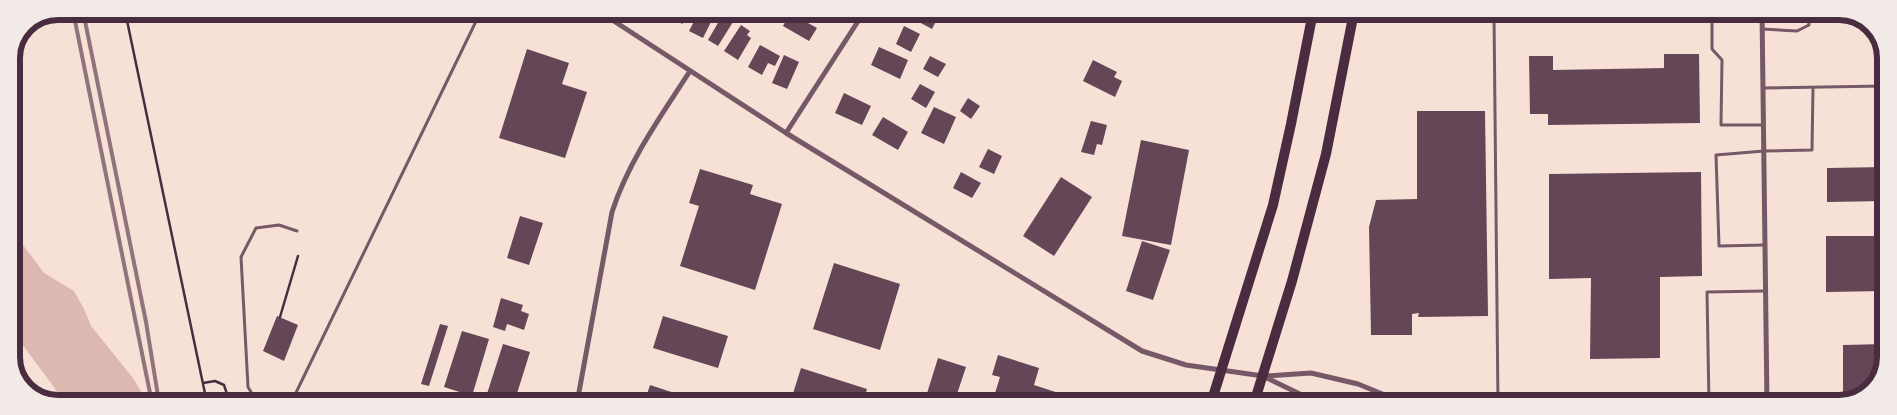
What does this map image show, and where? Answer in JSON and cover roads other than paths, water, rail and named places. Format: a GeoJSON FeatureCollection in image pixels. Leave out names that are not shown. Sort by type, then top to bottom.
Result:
{"type":"FeatureCollection","features":[{"type":"Feature","properties":{"kind":"main road"},"geometry":{"type":"LineString","coordinates":[[1214,395],[1273,205],[1311,20]]}},
{"type":"Feature","properties":{"kind":"main road"},"geometry":{"type":"LineString","coordinates":[[1257,395],[1292,281],[1326,154],[1352,20]]}},
{"type":"Feature","properties":{"kind":"street"},"geometry":{"type":"LineString","coordinates":[[615,20],[786,133],[1142,351],[1186,365],[1263,376],[1311,373],[1358,384],[1385,395]]}},
{"type":"Feature","properties":{"kind":"street"},"geometry":{"type":"LineString","coordinates":[[786,133],[859,20]]}},
{"type":"Feature","properties":{"kind":"street"},"geometry":{"type":"LineString","coordinates":[[1762,20],[1767,395]]}},
{"type":"Feature","properties":{"kind":"street"},"geometry":{"type":"LineString","coordinates":[[578,395],[612,212],[620,187],[631,165],[690,71]]}},
{"type":"Feature","properties":{"kind":"street"},"geometry":{"type":"LineString","coordinates":[[1263,376],[1302,395]]}},
{"type":"Feature","properties":{"kind":"lane"},"geometry":{"type":"LineString","coordinates":[[295,395],[477,20]]}},
{"type":"Feature","properties":{"kind":"lane"},"geometry":{"type":"LineString","coordinates":[[1494,20],[1498,395]]}},
{"type":"Feature","properties":{"kind":"lane"},"geometry":{"type":"LineString","coordinates":[[1711,20],[1712,49],[1722,60],[1721,125],[1764,125]]}},
{"type":"Feature","properties":{"kind":"lane"},"geometry":{"type":"LineString","coordinates":[[1762,30],[1797,31],[1809,24],[1809,20]]}},
{"type":"Feature","properties":{"kind":"lane"},"geometry":{"type":"LineString","coordinates":[[1763,88],[1877,86]]}},
{"type":"Feature","properties":{"kind":"lane"},"geometry":{"type":"LineString","coordinates":[[1765,245],[1719,246],[1716,155],[1812,150],[1813,88]]}},
{"type":"Feature","properties":{"kind":"lane"},"geometry":{"type":"LineString","coordinates":[[253,395],[248,387],[241,258],[256,228],[279,225],[297,231]]}},
{"type":"Feature","properties":{"kind":"lane"},"geometry":{"type":"LineString","coordinates":[[1709,395],[1707,292],[1766,291]]}},
{"type":"Feature","properties":{"kind":"railway"},"geometry":{"type":"LineString","coordinates":[[75,20],[150,395]]}},
{"type":"Feature","properties":{"kind":"railway"},"geometry":{"type":"LineString","coordinates":[[85,20],[146,322],[158,395]]}}]}
